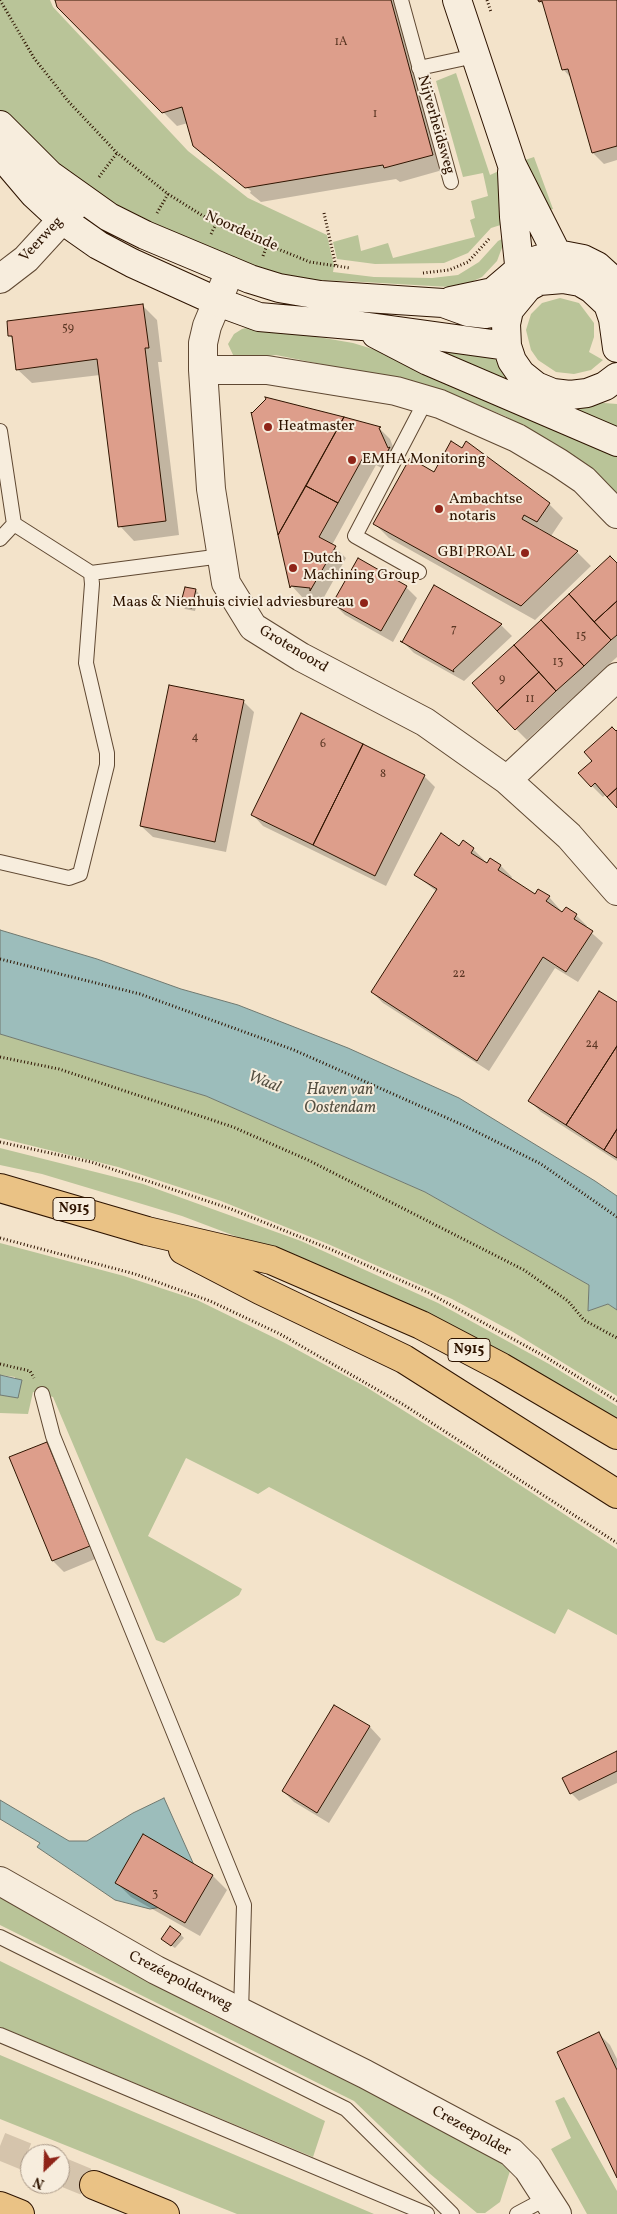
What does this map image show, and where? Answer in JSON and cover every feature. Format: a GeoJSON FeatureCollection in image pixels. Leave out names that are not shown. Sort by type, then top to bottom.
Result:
{"type":"FeatureCollection","features":[{"type":"Feature","properties":{"kind":"main road","name":"N915"},"geometry":{"type":"LineString","coordinates":[[0,1188],[147,1231],[271,1260],[421,1325],[510,1372],[617,1434]]}},
{"type":"Feature","properties":{"kind":"main road","name":"N915"},"geometry":{"type":"LineString","coordinates":[[147,1231],[260,1290],[404,1359],[617,1494]]}},
{"type":"Feature","properties":{"kind":"main road"},"geometry":{"type":"LineString","coordinates":[[94,2185],[165,2214]]}},
{"type":"Feature","properties":{"kind":"main road"},"geometry":{"type":"LineString","coordinates":[[0,2206],[20,2214]]}},
{"type":"Feature","properties":{"kind":"street"},"geometry":{"type":"LineString","coordinates":[[458,0],[512,165],[557,254]]}},
{"type":"Feature","properties":{"kind":"street"},"geometry":{"type":"LineString","coordinates":[[0,125],[50,175],[109,217],[145,235],[230,271],[279,288],[320,295],[443,303],[513,289],[539,281],[554,279],[573,280],[586,284],[608,304],[613,319],[617,348]]}},
{"type":"Feature","properties":{"kind":"street"},"geometry":{"type":"LineString","coordinates":[[0,154],[34,194],[61,219],[98,245],[132,263],[218,302],[259,317],[362,326],[507,346]]}},
{"type":"Feature","properties":{"kind":"street"},"geometry":{"type":"LineString","coordinates":[[512,165],[515,226],[513,289],[506,324],[507,346],[521,374],[536,386],[553,393],[570,395],[588,393],[613,385]]}},
{"type":"Feature","properties":{"kind":"street","name":"Veerweg"},"geometry":{"type":"LineString","coordinates":[[0,279],[26,259],[61,219],[82,199]]}},
{"type":"Feature","properties":{"kind":"street"},"geometry":{"type":"LineString","coordinates":[[513,289],[527,263],[557,254],[583,259],[597,266],[617,284]]}},
{"type":"Feature","properties":{"kind":"street","name":"Grotenoord"},"geometry":{"type":"LineString","coordinates":[[230,271],[207,326],[203,343],[203,370],[211,489],[226,583],[253,627],[301,657],[426,722],[508,780],[569,836],[617,891]]}},
{"type":"Feature","properties":{"kind":"street"},"geometry":{"type":"LineString","coordinates":[[362,326],[428,361],[617,442]]}},
{"type":"Feature","properties":{"kind":"street"},"geometry":{"type":"LineString","coordinates":[[203,370],[267,370],[396,391],[426,400],[479,420],[526,443],[584,480],[617,514]]}},
{"type":"Feature","properties":{"kind":"street"},"geometry":{"type":"LineString","coordinates":[[508,780],[617,677]]}},
{"type":"Feature","properties":{"kind":"street","name":"Crezéepolderweg"},"geometry":{"type":"LineString","coordinates":[[0,1881],[80,1928],[241,2013],[365,2074]]}},
{"type":"Feature","properties":{"kind":"street","name":"Crezeepolder"},"geometry":{"type":"LineString","coordinates":[[365,2074],[511,2152],[528,2169],[552,2206]]}},
{"type":"Feature","properties":{"kind":"lane","name":"Nijverheidsweg"},"geometry":{"type":"LineString","coordinates":[[401,0],[451,182]]}},
{"type":"Feature","properties":{"kind":"lane","name":"Nijverheidsweg"},"geometry":{"type":"LineString","coordinates":[[419,68],[475,56]]}},
{"type":"Feature","properties":{"kind":"lane"},"geometry":{"type":"LineString","coordinates":[[419,572],[355,536],[426,400]]}},
{"type":"Feature","properties":{"kind":"lane"},"geometry":{"type":"LineString","coordinates":[[0,431],[14,524],[90,572],[222,556]]}},
{"type":"Feature","properties":{"kind":"lane"},"geometry":{"type":"LineString","coordinates":[[0,539],[14,524]]}},
{"type":"Feature","properties":{"kind":"lane"},"geometry":{"type":"LineString","coordinates":[[0,862],[69,878],[80,874],[107,764],[107,753],[86,663],[92,584],[90,572]]}},
{"type":"Feature","properties":{"kind":"lane"},"geometry":{"type":"LineString","coordinates":[[42,1394],[53,1436],[244,1905],[241,2013]]}},
{"type":"Feature","properties":{"kind":"lane"},"geometry":{"type":"LineString","coordinates":[[0,1937],[346,2109],[452,2214]]}},
{"type":"Feature","properties":{"kind":"lane"},"geometry":{"type":"LineString","coordinates":[[0,2035],[427,2214]]}},
{"type":"Feature","properties":{"kind":"lane"},"geometry":{"type":"LineString","coordinates":[[517,2214],[552,2206]]}},
{"type":"Feature","properties":{"kind":"path","name":"Noordeinde"},"geometry":{"type":"LineString","coordinates":[[0,0],[34,58],[68,101],[124,159],[168,194],[216,224],[310,262],[354,269]]}},
{"type":"Feature","properties":{"kind":"path"},"geometry":{"type":"LineString","coordinates":[[324,213],[336,267]]}},
{"type":"Feature","properties":{"kind":"path"},"geometry":{"type":"LineString","coordinates":[[417,273],[449,270],[468,262],[490,238],[503,229],[515,226]]}},
{"type":"Feature","properties":{"kind":"path"},"geometry":{"type":"LineString","coordinates":[[0,958],[140,994],[294,1050],[465,1126],[541,1164],[617,1217]]}},
{"type":"Feature","properties":{"kind":"path"},"geometry":{"type":"LineString","coordinates":[[0,1057],[59,1069],[78,1075],[233,1127],[308,1160],[524,1270],[568,1301],[584,1320],[617,1338]]}},
{"type":"Feature","properties":{"kind":"path"},"geometry":{"type":"LineString","coordinates":[[0,1238],[135,1274],[210,1301],[280,1334],[404,1405],[617,1543]]}},
{"type":"Feature","properties":{"kind":"path"},"geometry":{"type":"LineString","coordinates":[[0,1364],[30,1371],[42,1394]]}},
{"type":"Feature","properties":{"kind":"green space"},"geometry":{"type":"Polygon","coordinates":[[[0,0],[50,0],[53,7],[188,151],[248,198],[327,235],[334,266],[333,272],[374,277],[432,278],[458,275],[479,262],[498,241],[506,237],[497,261],[482,277],[469,283],[449,287],[268,279],[119,215],[0,116],[0,0]]]}},
{"type":"Feature","properties":{"kind":"green space"},"geometry":{"type":"Polygon","coordinates":[[[456,73],[490,175],[499,171],[507,223],[491,228],[468,253],[444,263],[375,264],[337,259],[333,242],[358,235],[361,251],[388,243],[393,258],[475,237],[470,220],[475,218],[471,201],[488,196],[483,173],[463,177],[436,81],[456,73]]]}},
{"type":"Feature","properties":{"kind":"green space"},"geometry":{"type":"Polygon","coordinates":[[[534,157],[553,209],[544,211],[525,160],[534,157]]]}},
{"type":"Feature","properties":{"kind":"green space"},"geometry":{"type":"Polygon","coordinates":[[[560,298],[579,303],[594,323],[594,337],[589,352],[603,360],[591,370],[574,374],[556,372],[538,360],[531,350],[526,330],[531,314],[542,303],[560,298]]]}},
{"type":"Feature","properties":{"kind":"green space"},"geometry":{"type":"Polygon","coordinates":[[[254,326],[353,343],[405,359],[617,451],[617,498],[594,473],[555,444],[505,416],[464,399],[425,385],[276,355],[243,359],[234,357],[228,344],[234,334],[242,329],[254,326]]]}},
{"type":"Feature","properties":{"kind":"green space"},"geometry":{"type":"Polygon","coordinates":[[[415,339],[492,356],[502,365],[520,393],[415,339]]]}},
{"type":"Feature","properties":{"kind":"green space"},"geometry":{"type":"Polygon","coordinates":[[[617,404],[617,435],[564,405],[617,404]]]}},
{"type":"Feature","properties":{"kind":"green space"},"geometry":{"type":"Polygon","coordinates":[[[0,1034],[206,1096],[425,1192],[589,1285],[588,1311],[608,1304],[617,1310],[617,1396],[513,1332],[452,1299],[328,1244],[221,1201],[118,1167],[0,1138],[0,1034]]]}},
{"type":"Feature","properties":{"kind":"green space"},"geometry":{"type":"Polygon","coordinates":[[[0,1148],[143,1184],[301,1241],[438,1303],[549,1364],[617,1406],[617,1423],[304,1262],[182,1216],[42,1174],[0,1165],[0,1148]]]}},
{"type":"Feature","properties":{"kind":"green space"},"geometry":{"type":"Polygon","coordinates":[[[0,1243],[124,1276],[197,1300],[283,1342],[366,1387],[476,1456],[617,1549],[617,1635],[568,1609],[555,1634],[269,1487],[258,1494],[186,1458],[148,1536],[242,1589],[239,1595],[164,1643],[156,1640],[53,1397],[33,1392],[28,1414],[0,1413],[0,1395],[18,1398],[15,1377],[0,1375],[0,1243]]]}},
{"type":"Feature","properties":{"kind":"green space"},"geometry":{"type":"Polygon","coordinates":[[[0,1897],[90,1950],[208,2013],[487,2150],[504,2161],[510,2171],[500,2202],[485,2213],[477,2213],[429,2173],[354,2101],[0,1925],[0,1897]]]}},
{"type":"Feature","properties":{"kind":"green space"},"geometry":{"type":"Polygon","coordinates":[[[0,1961],[325,2121],[313,2157],[0,2027],[0,1961]]]}},
{"type":"Feature","properties":{"kind":"green space"},"geometry":{"type":"Polygon","coordinates":[[[0,2055],[374,2214],[237,2214],[70,2147],[70,2144],[62,2144],[0,2119],[0,2055]]]}},
{"type":"Feature","properties":{"kind":"green space"},"geometry":{"type":"Polygon","coordinates":[[[564,2097],[617,2191],[617,2214],[587,2214],[551,2149],[571,2138],[555,2101],[564,2097]]]}},
{"type":"Feature","properties":{"kind":"water","name":"Haven van Oostendam"},"geometry":{"type":"Polygon","coordinates":[[[0,930],[97,959],[181,989],[238,1005],[348,1048],[459,1098],[595,1181],[617,1196],[617,1310],[608,1304],[588,1311],[589,1285],[425,1192],[206,1096],[0,1034],[0,930]]]}},
{"type":"Feature","properties":{"kind":"water"},"geometry":{"type":"Polygon","coordinates":[[[0,1375],[22,1380],[18,1398],[0,1395],[0,1375]]]}},
{"type":"Feature","properties":{"kind":"water"},"geometry":{"type":"Polygon","coordinates":[[[164,1798],[194,1865],[178,1904],[150,1909],[115,1900],[37,1847],[40,1843],[0,1819],[0,1800],[69,1841],[87,1841],[133,1813],[164,1798]]]}},
{"type":"Feature","properties":{"kind":"building"},"geometry":{"type":"Polygon","coordinates":[[[55,0],[391,0],[433,155],[384,168],[383,165],[245,188],[193,146],[182,107],[162,113],[57,7],[55,0]]]}},
{"type":"Feature","properties":{"kind":"building"},"geometry":{"type":"Polygon","coordinates":[[[538,0],[617,0],[617,146],[592,153],[568,69],[562,70],[542,1],[539,2],[538,0]]]}},
{"type":"Feature","properties":{"kind":"building"},"geometry":{"type":"Polygon","coordinates":[[[143,304],[149,348],[145,348],[166,521],[118,527],[97,359],[16,370],[12,336],[8,336],[7,321],[143,304]]]}},
{"type":"Feature","properties":{"kind":"building"},"geometry":{"type":"Polygon","coordinates":[[[265,397],[344,417],[278,535],[251,412],[266,399],[265,397]]]}},
{"type":"Feature","properties":{"kind":"building"},"geometry":{"type":"Polygon","coordinates":[[[344,417],[381,427],[379,428],[388,448],[390,447],[381,464],[365,454],[338,503],[306,486],[344,417]]]}},
{"type":"Feature","properties":{"kind":"building"},"geometry":{"type":"Polygon","coordinates":[[[451,441],[462,448],[466,441],[550,503],[537,522],[524,515],[522,519],[578,551],[521,606],[373,524],[410,458],[434,472],[451,441]]]}},
{"type":"Feature","properties":{"kind":"building"},"geometry":{"type":"Polygon","coordinates":[[[306,486],[338,503],[319,537],[336,546],[310,591],[310,588],[291,586],[290,588],[278,535],[306,486]]]}},
{"type":"Feature","properties":{"kind":"building"},"geometry":{"type":"Polygon","coordinates":[[[610,556],[617,563],[617,601],[594,622],[569,594],[610,556]]]}},
{"type":"Feature","properties":{"kind":"building"},"geometry":{"type":"Polygon","coordinates":[[[358,558],[407,586],[381,631],[332,604],[358,558]]]}},
{"type":"Feature","properties":{"kind":"building"},"geometry":{"type":"Polygon","coordinates":[[[434,585],[502,624],[453,670],[454,672],[400,641],[402,642],[434,585]]]}},
{"type":"Feature","properties":{"kind":"building"},"geometry":{"type":"Polygon","coordinates":[[[185,587],[196,589],[192,608],[180,606],[185,587]]]}},
{"type":"Feature","properties":{"kind":"building"},"geometry":{"type":"Polygon","coordinates":[[[569,594],[611,640],[584,666],[541,620],[569,594]]]}},
{"type":"Feature","properties":{"kind":"building"},"geometry":{"type":"Polygon","coordinates":[[[617,601],[617,635],[611,640],[594,622],[617,601]]]}},
{"type":"Feature","properties":{"kind":"building"},"geometry":{"type":"Polygon","coordinates":[[[541,620],[584,666],[556,691],[514,645],[541,620]]]}},
{"type":"Feature","properties":{"kind":"building"},"geometry":{"type":"Polygon","coordinates":[[[514,645],[539,672],[497,711],[472,683],[514,645]]]}},
{"type":"Feature","properties":{"kind":"building"},"geometry":{"type":"Polygon","coordinates":[[[539,672],[556,691],[515,730],[497,711],[539,672]]]}},
{"type":"Feature","properties":{"kind":"building"},"geometry":{"type":"Polygon","coordinates":[[[169,685],[244,700],[215,842],[140,826],[169,685]]]}},
{"type":"Feature","properties":{"kind":"building"},"geometry":{"type":"Polygon","coordinates":[[[301,713],[363,744],[313,845],[251,815],[301,713]]]}},
{"type":"Feature","properties":{"kind":"building"},"geometry":{"type":"Polygon","coordinates":[[[612,727],[617,730],[617,788],[607,797],[595,783],[591,787],[578,773],[592,761],[584,752],[612,727]]]}},
{"type":"Feature","properties":{"kind":"building"},"geometry":{"type":"Polygon","coordinates":[[[363,744],[425,775],[375,876],[313,845],[363,744]]]}},
{"type":"Feature","properties":{"kind":"building"},"geometry":{"type":"Polygon","coordinates":[[[617,788],[617,808],[607,797],[617,788]]]}},
{"type":"Feature","properties":{"kind":"building"},"geometry":{"type":"Polygon","coordinates":[[[441,833],[459,846],[463,840],[474,848],[471,853],[487,863],[490,858],[501,865],[498,870],[535,894],[538,889],[550,896],[546,901],[562,912],[566,907],[577,914],[574,919],[593,931],[566,972],[543,957],[477,1061],[371,992],[437,889],[414,875],[441,833]]]}},
{"type":"Feature","properties":{"kind":"building"},"geometry":{"type":"Polygon","coordinates":[[[599,991],[617,1002],[617,1046],[566,1125],[528,1101],[599,991]]]}},
{"type":"Feature","properties":{"kind":"building"},"geometry":{"type":"Polygon","coordinates":[[[617,1046],[617,1129],[604,1150],[566,1125],[617,1046]]]}},
{"type":"Feature","properties":{"kind":"building"},"geometry":{"type":"Polygon","coordinates":[[[617,1129],[617,1158],[604,1150],[617,1129]]]}},
{"type":"Feature","properties":{"kind":"building"},"geometry":{"type":"Polygon","coordinates":[[[47,1442],[90,1546],[52,1561],[9,1457],[47,1442]]]}},
{"type":"Feature","properties":{"kind":"building"},"geometry":{"type":"Polygon","coordinates":[[[334,1705],[370,1726],[317,1813],[282,1791],[334,1705]]]}},
{"type":"Feature","properties":{"kind":"building"},"geometry":{"type":"Polygon","coordinates":[[[617,1751],[617,1771],[570,1794],[562,1778],[617,1751]]]}},
{"type":"Feature","properties":{"kind":"building"},"geometry":{"type":"Polygon","coordinates":[[[143,1834],[213,1875],[185,1923],[115,1883],[143,1834]]]}},
{"type":"Feature","properties":{"kind":"building"},"geometry":{"type":"Polygon","coordinates":[[[170,1926],[181,1934],[171,1946],[161,1939],[170,1926]]]}},
{"type":"Feature","properties":{"kind":"building"},"geometry":{"type":"Polygon","coordinates":[[[599,2032],[617,2070],[617,2178],[557,2052],[599,2032]]]}},
{"type":"Feature","properties":{"kind":"tunnel"},"geometry":{"type":"LineString","coordinates":[[0,2146],[20,2154]]}},
{"type":"Feature","properties":{"kind":"tunnel"},"geometry":{"type":"LineString","coordinates":[[70,2175],[94,2185]]}},
{"type":"Feature","properties":{"kind":"place","name":"Heatmaster"},"geometry":{"type":"Point","coordinates":[268,427]}},
{"type":"Feature","properties":{"kind":"place","name":"EMHA Monitoring"},"geometry":{"type":"Point","coordinates":[352,460]}},
{"type":"Feature","properties":{"kind":"place","name":"Ambachtse notaris"},"geometry":{"type":"Point","coordinates":[439,509]}},
{"type":"Feature","properties":{"kind":"place","name":"GBI PROAL"},"geometry":{"type":"Point","coordinates":[525,553]}},
{"type":"Feature","properties":{"kind":"place","name":"Dutch Machining Group"},"geometry":{"type":"Point","coordinates":[293,568]}},
{"type":"Feature","properties":{"kind":"place","name":"Maas & Nienhuis civiel adviesbureau"},"geometry":{"type":"Point","coordinates":[364,603]}},
{"type":"Feature","properties":{"kind":"water label","name":"Waal"},"geometry":{"type":"Point","coordinates":[264,1083]}}]}
